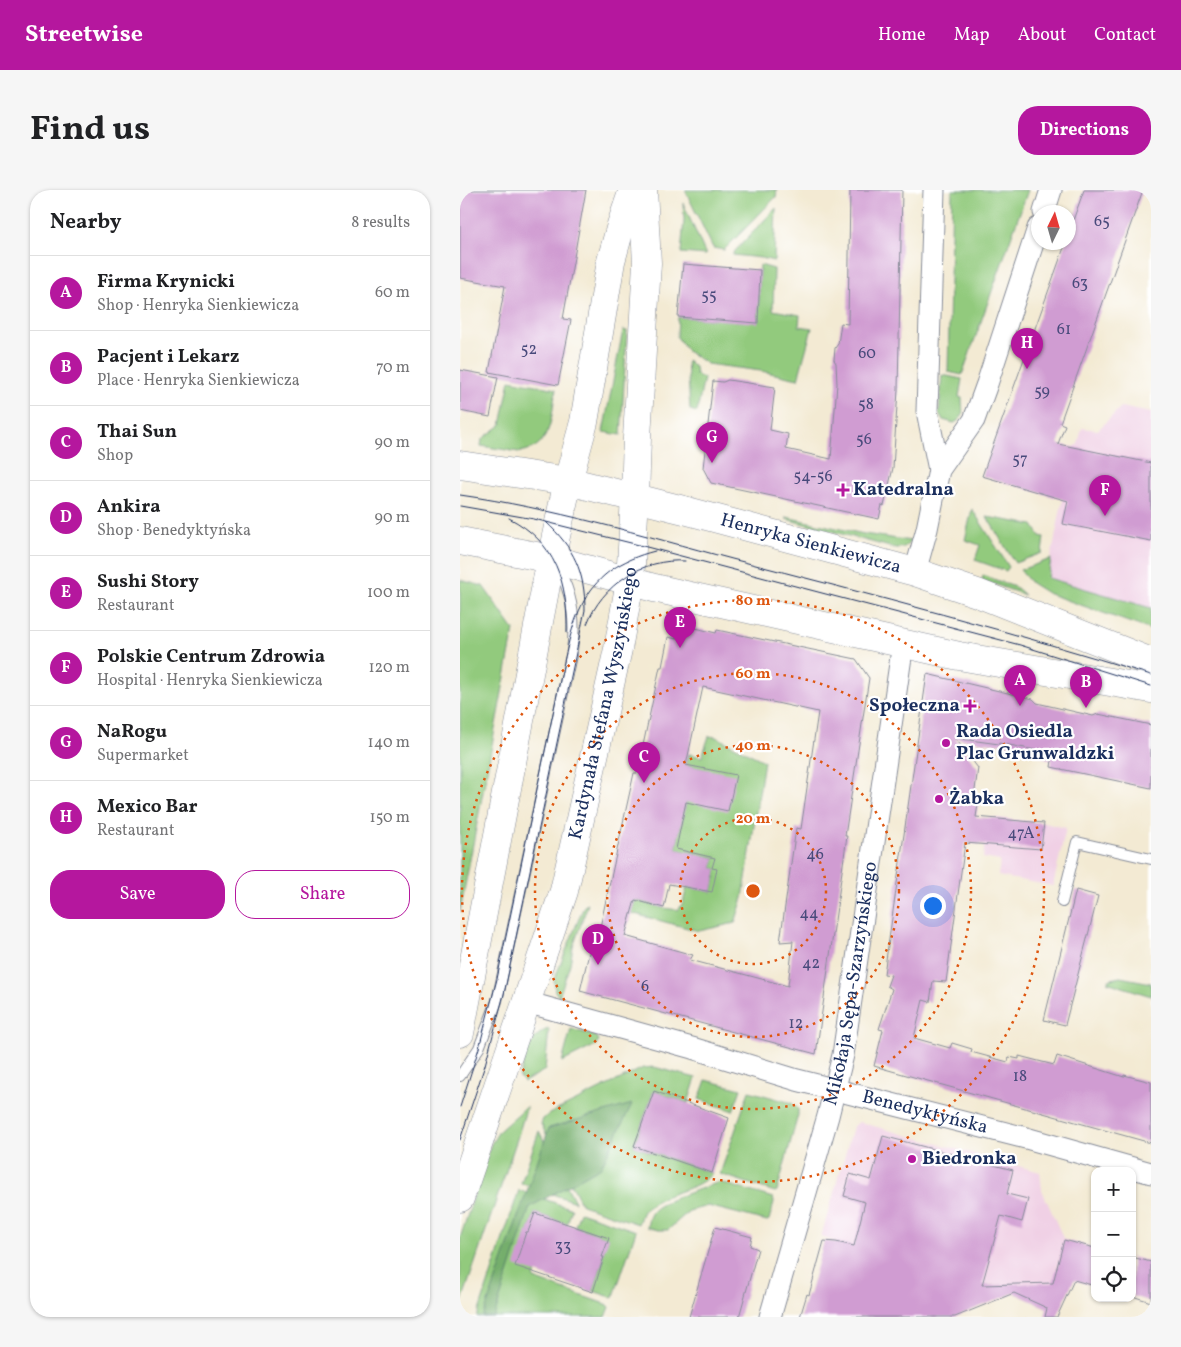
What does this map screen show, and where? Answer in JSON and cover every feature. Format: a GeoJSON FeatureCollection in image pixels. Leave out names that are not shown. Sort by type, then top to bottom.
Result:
{"type":"FeatureCollection","features":[{"type":"Feature","properties":{"kind":"main road"},"geometry":{"type":"LineString","coordinates":[[460,1033],[551,559],[568,481],[584,422],[611,261],[633,190]]}},
{"type":"Feature","properties":{"kind":"main road","name":"Kardynała Stefana Wyszyńskiego"},"geometry":{"type":"LineString","coordinates":[[460,1198],[564,890],[618,649],[630,581],[635,498],[647,263],[643,190]]}},
{"type":"Feature","properties":{"kind":"main road","name":"Henryka Sienkiewicza"},"geometry":{"type":"LineString","coordinates":[[460,465],[568,481],[915,572],[977,592],[1151,662]]}},
{"type":"Feature","properties":{"kind":"main road"},"geometry":{"type":"LineString","coordinates":[[460,541],[551,559],[681,594],[959,656],[1151,689]]}},
{"type":"Feature","properties":{"kind":"street"},"geometry":{"type":"LineString","coordinates":[[915,572],[926,537],[939,470],[927,411],[934,190]]}},
{"type":"Feature","properties":{"kind":"street"},"geometry":{"type":"LineString","coordinates":[[1046,205],[1051,190]]}},
{"type":"Feature","properties":{"kind":"street"},"geometry":{"type":"LineString","coordinates":[[939,470],[974,420],[1031,249]]}},
{"type":"Feature","properties":{"kind":"street","name":"Mikołaja Sępa-Szarzyńskiego"},"geometry":{"type":"LineString","coordinates":[[770,1317],[835,1090],[843,1055],[903,643]]}},
{"type":"Feature","properties":{"kind":"street","name":"Benedyktyńska"},"geometry":{"type":"LineString","coordinates":[[526,1002],[692,1048],[797,1080],[1026,1138],[1151,1173]]}},
{"type":"Feature","properties":{"kind":"lane"},"geometry":{"type":"LineString","coordinates":[[460,1076],[479,1048],[497,1001],[572,651],[574,611],[563,576],[551,559]]}},
{"type":"Feature","properties":{"kind":"lane"},"geometry":{"type":"LineString","coordinates":[[1062,902],[1077,842],[1151,859]]}},
{"type":"Feature","properties":{"kind":"shaded area"},"geometry":{"type":"Polygon","coordinates":[[[1121,407],[1151,413],[1151,608],[1047,578],[1073,448],[1078,444],[1082,428],[1098,430],[1121,407]]]}},
{"type":"Feature","properties":{"kind":"shaded area"},"geometry":{"type":"Polygon","coordinates":[[[988,817],[1044,823],[1066,828],[1053,886],[998,876],[1000,861],[983,858],[988,817]]]}},
{"type":"Feature","properties":{"kind":"shaded area"},"geometry":{"type":"Polygon","coordinates":[[[859,1122],[1040,1172],[1042,1190],[1064,1240],[1056,1268],[1069,1272],[1061,1293],[1005,1284],[987,1284],[944,1301],[847,1245],[821,1237],[853,1127],[859,1122]]]}},
{"type":"Feature","properties":{"kind":"green space"},"geometry":{"type":"Polygon","coordinates":[[[685,190],[777,190],[776,197],[724,250],[713,248],[685,190]]]}},
{"type":"Feature","properties":{"kind":"green space"},"geometry":{"type":"Polygon","coordinates":[[[952,190],[1028,190],[962,375],[948,372],[952,190]]]}},
{"type":"Feature","properties":{"kind":"green space"},"geometry":{"type":"Polygon","coordinates":[[[683,203],[706,255],[681,253],[684,220],[683,203]]]}},
{"type":"Feature","properties":{"kind":"green space"},"geometry":{"type":"Polygon","coordinates":[[[776,208],[774,261],[733,255],[733,253],[776,208]]]}},
{"type":"Feature","properties":{"kind":"green space"},"geometry":{"type":"Polygon","coordinates":[[[760,265],[774,269],[773,310],[800,315],[799,326],[812,328],[798,379],[761,371],[707,364],[687,351],[677,337],[678,317],[758,322],[760,265]]]}},
{"type":"Feature","properties":{"kind":"green space"},"geometry":{"type":"Polygon","coordinates":[[[623,330],[627,331],[621,435],[603,432],[623,330]]]}},
{"type":"Feature","properties":{"kind":"green space"},"geometry":{"type":"Polygon","coordinates":[[[687,361],[695,367],[696,375],[704,378],[697,412],[690,410],[687,361]]]}},
{"type":"Feature","properties":{"kind":"green space"},"geometry":{"type":"Polygon","coordinates":[[[942,375],[962,379],[959,397],[962,398],[962,416],[954,423],[943,420],[939,413],[942,375]]]}},
{"type":"Feature","properties":{"kind":"green space"},"geometry":{"type":"Polygon","coordinates":[[[510,380],[556,389],[551,420],[544,437],[530,449],[519,452],[481,446],[482,439],[501,425],[510,380]]]}},
{"type":"Feature","properties":{"kind":"green space"},"geometry":{"type":"Polygon","coordinates":[[[972,509],[1009,567],[1006,571],[975,560],[980,545],[965,540],[972,509]]]}},
{"type":"Feature","properties":{"kind":"green space"},"geometry":{"type":"Polygon","coordinates":[[[786,517],[864,534],[911,541],[904,547],[893,548],[786,519],[786,517]]]}},
{"type":"Feature","properties":{"kind":"green space"},"geometry":{"type":"Polygon","coordinates":[[[987,517],[1033,525],[1040,536],[1044,537],[1042,553],[1015,563],[987,517]]]}},
{"type":"Feature","properties":{"kind":"green space"},"geometry":{"type":"Polygon","coordinates":[[[1051,559],[1048,578],[1151,608],[1151,630],[1047,593],[1031,583],[1020,570],[1051,559]]]}},
{"type":"Feature","properties":{"kind":"green space"},"geometry":{"type":"Polygon","coordinates":[[[983,575],[1017,588],[1025,595],[982,580],[983,575]]]}},
{"type":"Feature","properties":{"kind":"green space"},"geometry":{"type":"Polygon","coordinates":[[[460,580],[483,586],[514,630],[460,912],[460,580]]]}},
{"type":"Feature","properties":{"kind":"green space"},"geometry":{"type":"Polygon","coordinates":[[[709,736],[716,737],[764,761],[743,898],[735,923],[699,931],[631,913],[635,900],[678,910],[683,903],[687,887],[712,892],[717,869],[712,868],[715,858],[676,849],[686,802],[735,776],[686,765],[689,754],[702,757],[709,736]]]}},
{"type":"Feature","properties":{"kind":"green space"},"geometry":{"type":"Polygon","coordinates":[[[588,904],[573,947],[570,964],[559,997],[555,991],[554,980],[584,906],[588,904]]]}},
{"type":"Feature","properties":{"kind":"green space"},"geometry":{"type":"Polygon","coordinates":[[[1120,977],[1151,983],[1151,996],[1107,982],[1120,977]]]}},
{"type":"Feature","properties":{"kind":"green space"},"geometry":{"type":"Polygon","coordinates":[[[549,1029],[545,1070],[524,1082],[519,1077],[529,1048],[537,1036],[549,1029]]]}},
{"type":"Feature","properties":{"kind":"green space"},"geometry":{"type":"Polygon","coordinates":[[[571,1029],[596,1036],[599,1040],[596,1045],[562,1062],[571,1029]]]}},
{"type":"Feature","properties":{"kind":"green space"},"geometry":{"type":"Polygon","coordinates":[[[654,1067],[696,1078],[688,1103],[654,1091],[634,1146],[712,1173],[698,1184],[652,1204],[643,1211],[638,1224],[582,1205],[541,1124],[543,1119],[549,1114],[643,1068],[654,1067]]]}},
{"type":"Feature","properties":{"kind":"green space"},"geometry":{"type":"Polygon","coordinates":[[[706,1080],[741,1089],[733,1111],[699,1099],[706,1080]]]}},
{"type":"Feature","properties":{"kind":"green space"},"geometry":{"type":"Polygon","coordinates":[[[749,1091],[792,1103],[798,1109],[777,1191],[775,1192],[720,1174],[749,1091]]]}},
{"type":"Feature","properties":{"kind":"green space"},"geometry":{"type":"Polygon","coordinates":[[[632,1104],[601,1167],[530,1207],[494,1317],[483,1317],[549,1128],[632,1104]]]}},
{"type":"Feature","properties":{"kind":"green space"},"geometry":{"type":"Polygon","coordinates":[[[527,1106],[460,1307],[460,1238],[491,1144],[499,1131],[527,1106]]]}},
{"type":"Feature","properties":{"kind":"green space"},"geometry":{"type":"Polygon","coordinates":[[[539,1131],[575,1202],[521,1183],[539,1131]]]}},
{"type":"Feature","properties":{"kind":"green space"},"geometry":{"type":"Polygon","coordinates":[[[719,1182],[773,1198],[774,1202],[769,1220],[708,1206],[689,1211],[668,1230],[647,1227],[650,1215],[656,1208],[673,1199],[719,1182]]]}},
{"type":"Feature","properties":{"kind":"green space"},"geometry":{"type":"Polygon","coordinates":[[[519,1190],[572,1209],[567,1224],[535,1213],[528,1233],[536,1272],[534,1279],[608,1305],[610,1307],[606,1317],[477,1317],[519,1190]]]}},
{"type":"Feature","properties":{"kind":"green space"},"geometry":{"type":"Polygon","coordinates":[[[580,1212],[636,1231],[614,1296],[611,1297],[593,1291],[604,1258],[602,1257],[608,1238],[575,1226],[580,1212]]]}},
{"type":"Feature","properties":{"kind":"building"},"geometry":{"type":"Polygon","coordinates":[[[460,190],[586,190],[563,319],[571,320],[558,385],[489,372],[505,286],[460,278],[460,190]]]}},
{"type":"Feature","properties":{"kind":"building"},"geometry":{"type":"Polygon","coordinates":[[[850,190],[902,190],[898,390],[893,468],[879,519],[711,483],[703,468],[713,381],[723,382],[728,380],[775,387],[770,430],[788,434],[786,449],[831,459],[837,384],[836,363],[834,360],[835,348],[838,344],[841,323],[848,324],[850,190]]]}},
{"type":"Feature","properties":{"kind":"building"},"geometry":{"type":"Polygon","coordinates":[[[1084,190],[1143,190],[1060,423],[1065,425],[1058,444],[1151,463],[1151,541],[1063,524],[1068,501],[982,476],[1063,250],[1076,250],[1076,212],[1084,190]]]}},
{"type":"Feature","properties":{"kind":"building"},"geometry":{"type":"Polygon","coordinates":[[[683,264],[760,270],[758,323],[678,317],[683,264]]]}},
{"type":"Feature","properties":{"kind":"building"},"geometry":{"type":"Polygon","coordinates":[[[460,370],[498,377],[490,417],[460,411],[460,370]]]}},
{"type":"Feature","properties":{"kind":"building"},"geometry":{"type":"Polygon","coordinates":[[[687,626],[716,633],[717,630],[856,659],[869,678],[845,836],[847,836],[816,1054],[580,991],[590,949],[595,950],[634,773],[637,773],[668,637],[676,639],[677,631],[685,633],[687,626]],[[703,687],[686,765],[736,775],[728,811],[686,802],[676,849],[715,858],[712,868],[717,869],[712,892],[669,884],[664,908],[635,900],[625,936],[693,955],[690,960],[788,986],[793,941],[780,942],[796,828],[801,829],[818,712],[703,687]]]}},
{"type":"Feature","properties":{"kind":"building"},"geometry":{"type":"Polygon","coordinates":[[[927,674],[1033,699],[1037,703],[1093,716],[1098,714],[1151,725],[1151,788],[1051,767],[1052,760],[1039,756],[1035,750],[999,743],[955,738],[978,768],[974,797],[979,798],[976,817],[1044,823],[1041,849],[965,843],[946,982],[933,981],[930,1002],[923,1000],[914,1038],[950,1048],[952,1043],[972,1049],[971,1052],[1008,1062],[1009,1057],[1019,1059],[1019,1056],[1054,1065],[1057,1056],[1124,1077],[1124,1075],[1151,1082],[1151,1143],[874,1066],[883,1030],[879,1029],[892,989],[887,986],[891,975],[884,974],[927,674]]]}},
{"type":"Feature","properties":{"kind":"building"},"geometry":{"type":"Polygon","coordinates":[[[1076,890],[1098,896],[1065,1025],[1044,1020],[1076,890]]]}},
{"type":"Feature","properties":{"kind":"building"},"geometry":{"type":"Polygon","coordinates":[[[654,1091],[729,1118],[712,1173],[634,1146],[654,1091]]]}},
{"type":"Feature","properties":{"kind":"building"},"geometry":{"type":"Polygon","coordinates":[[[883,1136],[1013,1170],[1007,1194],[1028,1199],[1022,1222],[1001,1216],[982,1285],[1053,1283],[1064,1240],[1091,1247],[1091,1285],[1074,1280],[1057,1317],[1045,1317],[1047,1308],[1014,1293],[955,1317],[800,1317],[807,1294],[809,1295],[824,1241],[854,1246],[865,1202],[844,1196],[850,1174],[871,1180],[883,1136]]]}},
{"type":"Feature","properties":{"kind":"building"},"geometry":{"type":"Polygon","coordinates":[[[535,1213],[609,1238],[593,1292],[515,1266],[526,1232],[528,1232],[535,1213]]]}},
{"type":"Feature","properties":{"kind":"building"},"geometry":{"type":"Polygon","coordinates":[[[715,1227],[752,1237],[750,1246],[758,1249],[739,1317],[689,1317],[715,1227]]]}},
{"type":"Feature","properties":{"kind":"building"},"geometry":{"type":"Polygon","coordinates":[[[1136,1258],[1151,1262],[1151,1302],[1136,1297],[1136,1258]]]}},
{"type":"Feature","properties":{"kind":"tram line"},"geometry":{"type":"LineString","coordinates":[[460,495],[529,507],[631,532],[943,614],[1151,675]]}},
{"type":"Feature","properties":{"kind":"tram line"},"geometry":{"type":"LineString","coordinates":[[460,506],[534,519],[639,545],[1020,645],[1151,686]]}},
{"type":"Feature","properties":{"kind":"tram line"},"geometry":{"type":"LineString","coordinates":[[509,518],[538,539],[556,566],[565,597],[567,633]]}},
{"type":"Feature","properties":{"kind":"tram line"},"geometry":{"type":"LineString","coordinates":[[460,1140],[485,1065],[504,994],[585,610],[583,584],[576,562],[564,541],[546,522]]}},
{"type":"Feature","properties":{"kind":"tram line"},"geometry":{"type":"LineString","coordinates":[[460,1107],[479,1048],[497,979],[565,657],[577,615],[597,583],[612,570],[631,559],[655,551]]}},
{"type":"Feature","properties":{"kind":"tram line"},"geometry":{"type":"LineString","coordinates":[[587,624],[603,597],[625,577],[639,569],[654,564],[669,561],[685,561]]}},
{"type":"Feature","properties":{"kind":"place","name":"Mexico Bar"},"geometry":{"type":"Point","coordinates":[1027,369]}},
{"type":"Feature","properties":{"kind":"place","name":"NaRogu"},"geometry":{"type":"Point","coordinates":[712,463]}},
{"type":"Feature","properties":{"kind":"place","name":"Katedralna"},"geometry":{"type":"Point","coordinates":[843,490]}},
{"type":"Feature","properties":{"kind":"place","name":"Polskie Centrum Zdrowia"},"geometry":{"type":"Point","coordinates":[1105,516]}},
{"type":"Feature","properties":{"kind":"place","name":"Sushi Story"},"geometry":{"type":"Point","coordinates":[680,648]}},
{"type":"Feature","properties":{"kind":"place","name":"Społeczna"},"geometry":{"type":"Point","coordinates":[970,706]}},
{"type":"Feature","properties":{"kind":"place","name":"Firma Krynicki"},"geometry":{"type":"Point","coordinates":[1020,706]}},
{"type":"Feature","properties":{"kind":"place","name":"Pacjent i Lekarz"},"geometry":{"type":"Point","coordinates":[1086,708]}},
{"type":"Feature","properties":{"kind":"place","name":"Rada Osiedla Plac Grunwaldzki"},"geometry":{"type":"Point","coordinates":[946,743]}},
{"type":"Feature","properties":{"kind":"place","name":"Thai Sun"},"geometry":{"type":"Point","coordinates":[644,783]}},
{"type":"Feature","properties":{"kind":"place","name":"Żabka"},"geometry":{"type":"Point","coordinates":[939,799]}},
{"type":"Feature","properties":{"kind":"place","name":"Ankira"},"geometry":{"type":"Point","coordinates":[598,965]}},
{"type":"Feature","properties":{"kind":"place","name":"Biedronka"},"geometry":{"type":"Point","coordinates":[912,1159]}}]}
